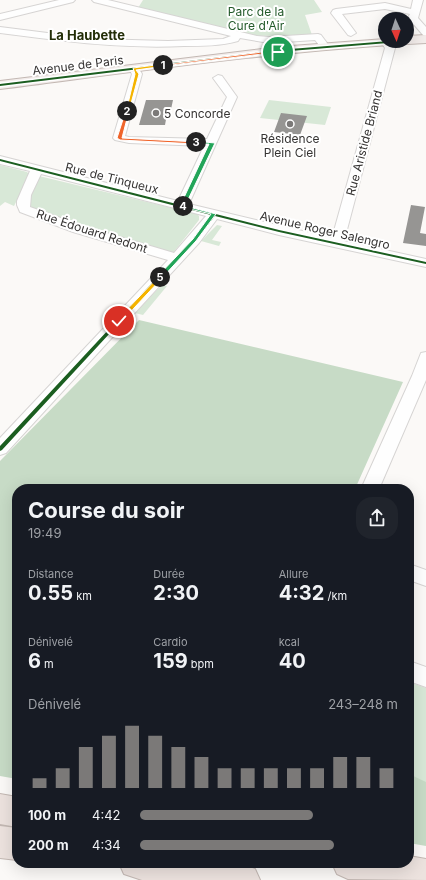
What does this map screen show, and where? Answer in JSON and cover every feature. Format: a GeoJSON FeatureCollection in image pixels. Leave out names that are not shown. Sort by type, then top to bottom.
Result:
{"type":"FeatureCollection","features":[{"type":"Feature","properties":{"kind":"highway"},"geometry":{"type":"LineString","coordinates":[[0,809],[12,811]]}},
{"type":"Feature","properties":{"kind":"highway"},"geometry":{"type":"LineString","coordinates":[[0,842],[12,843]]}},
{"type":"Feature","properties":{"kind":"highway"},"geometry":{"type":"LineString","coordinates":[[167,868],[244,880]]}},
{"type":"Feature","properties":{"kind":"highway"},"geometry":{"type":"LineString","coordinates":[[380,868],[426,875]]}},
{"type":"Feature","properties":{"kind":"main road"},"geometry":{"type":"LineString","coordinates":[[414,40],[426,39]]}},
{"type":"Feature","properties":{"kind":"main road","name":"Avenue de Paris"},"geometry":{"type":"LineString","coordinates":[[1,84],[278,52],[321,42],[378,42]]}},
{"type":"Feature","properties":{"kind":"street"},"geometry":{"type":"LineString","coordinates":[[0,17],[70,0]]}},
{"type":"Feature","properties":{"kind":"street"},"geometry":{"type":"LineString","coordinates":[[97,0],[257,39],[321,42]]}},
{"type":"Feature","properties":{"kind":"street"},"geometry":{"type":"LineString","coordinates":[[351,33],[336,12],[385,6],[414,12],[418,0]]}},
{"type":"Feature","properties":{"kind":"street"},"geometry":{"type":"LineString","coordinates":[[414,18],[426,33]]}},
{"type":"Feature","properties":{"kind":"street"},"geometry":{"type":"LineString","coordinates":[[0,30],[94,42],[168,44],[223,42],[235,39],[236,36],[234,34]]}},
{"type":"Feature","properties":{"kind":"street","name":"Rue Aristide Briand"},"geometry":{"type":"LineString","coordinates":[[338,240],[390,48]]}},
{"type":"Feature","properties":{"kind":"street"},"geometry":{"type":"LineString","coordinates":[[134,69],[137,74],[120,138],[129,140],[212,143]]}},
{"type":"Feature","properties":{"kind":"street"},"geometry":{"type":"LineString","coordinates":[[182,206],[232,97],[218,78]]}},
{"type":"Feature","properties":{"kind":"street","name":"Rue de Tinqueux"},"geometry":{"type":"LineString","coordinates":[[0,160],[217,214]]}},
{"type":"Feature","properties":{"kind":"street","name":"Rue Édouard Redont"},"geometry":{"type":"LineString","coordinates":[[37,169],[23,200],[23,206],[25,208],[60,223],[177,258]]}},
{"type":"Feature","properties":{"kind":"street"},"geometry":{"type":"LineString","coordinates":[[0,449],[217,214]]}},
{"type":"Feature","properties":{"kind":"street","name":"Avenue Roger Salengro"},"geometry":{"type":"LineString","coordinates":[[217,214],[279,232],[338,240],[426,263]]}},
{"type":"Feature","properties":{"kind":"street"},"geometry":{"type":"LineString","coordinates":[[372,484],[420,376],[426,359]]}},
{"type":"Feature","properties":{"kind":"street"},"geometry":{"type":"LineString","coordinates":[[414,574],[426,578]]}},
{"type":"Feature","properties":{"kind":"street"},"geometry":{"type":"LineString","coordinates":[[414,673],[426,677]]}},
{"type":"Feature","properties":{"kind":"green space","name":"Parc de la Cure d'Air"},"geometry":{"type":"Polygon","coordinates":[[[143,0],[314,0],[322,12],[305,15],[312,35],[249,36],[138,8],[143,0]]]}},
{"type":"Feature","properties":{"kind":"green space"},"geometry":{"type":"Polygon","coordinates":[[[269,100],[331,107],[325,125],[260,118],[269,100]]]}},
{"type":"Feature","properties":{"kind":"green space"},"geometry":{"type":"Polygon","coordinates":[[[0,165],[27,172],[30,175],[14,206],[5,202],[0,206],[0,165]]]}},
{"type":"Feature","properties":{"kind":"green space"},"geometry":{"type":"Polygon","coordinates":[[[39,176],[197,214],[199,216],[199,220],[173,253],[114,239],[29,209],[28,198],[39,176]]]}},
{"type":"Feature","properties":{"kind":"green space"},"geometry":{"type":"Polygon","coordinates":[[[217,225],[222,226],[212,240],[221,242],[219,246],[201,241],[217,225]]]}},
{"type":"Feature","properties":{"kind":"green space"},"geometry":{"type":"Polygon","coordinates":[[[162,285],[167,286],[143,315],[135,313],[162,285]]]}},
{"type":"Feature","properties":{"kind":"green space"},"geometry":{"type":"Polygon","coordinates":[[[139,320],[403,382],[357,484],[12,484],[12,778],[0,776],[0,461],[139,320]]]}},
{"type":"Feature","properties":{"kind":"green space"},"geometry":{"type":"Polygon","coordinates":[[[414,684],[426,688],[426,795],[414,789],[414,684]]]}},
{"type":"Feature","properties":{"kind":"green space"},"geometry":{"type":"Polygon","coordinates":[[[414,776],[426,782],[426,846],[414,844],[414,776]]]}},
{"type":"Feature","properties":{"kind":"building","name":"5 Concorde"},"geometry":{"type":"Polygon","coordinates":[[[146,100],[173,100],[170,114],[167,114],[165,125],[139,125],[146,100]]]}},
{"type":"Feature","properties":{"kind":"building","name":"Résidence Plein Ciel"},"geometry":{"type":"Polygon","coordinates":[[[281,113],[307,116],[300,135],[274,132],[281,113]]]}},
{"type":"Feature","properties":{"kind":"building"},"geometry":{"type":"Polygon","coordinates":[[[411,205],[425,207],[420,233],[426,234],[426,246],[403,243],[411,205]]]}},
{"type":"Feature","properties":{"kind":"cycle path"},"geometry":{"type":"LineString","coordinates":[[0,85],[278,51],[378,43]]}},
{"type":"Feature","properties":{"kind":"cycle path"},"geometry":{"type":"LineString","coordinates":[[0,160],[279,231],[426,263]]}},
{"type":"Feature","properties":{"kind":"cycle path"},"geometry":{"type":"LineString","coordinates":[[0,449],[194,240],[214,214]]}},
{"type":"Feature","properties":{"kind":"place","name":"5 Concorde"},"geometry":{"type":"Point","coordinates":[156,113]}},
{"type":"Feature","properties":{"kind":"place","name":"Résidence Plein Ciel"},"geometry":{"type":"Point","coordinates":[290,124]}},
{"type":"Feature","properties":{"kind":"district","name":"La Haubette"},"geometry":{"type":"Point","coordinates":[87,35]}},
{"type":"Feature","properties":{"kind":"route"},"geometry":{"type":"LineString","coordinates":[[119,321],[194,240],[214,214],[182,206],[212,143],[129,140],[120,138],[137,74],[134,69],[278,52]]}}]}
